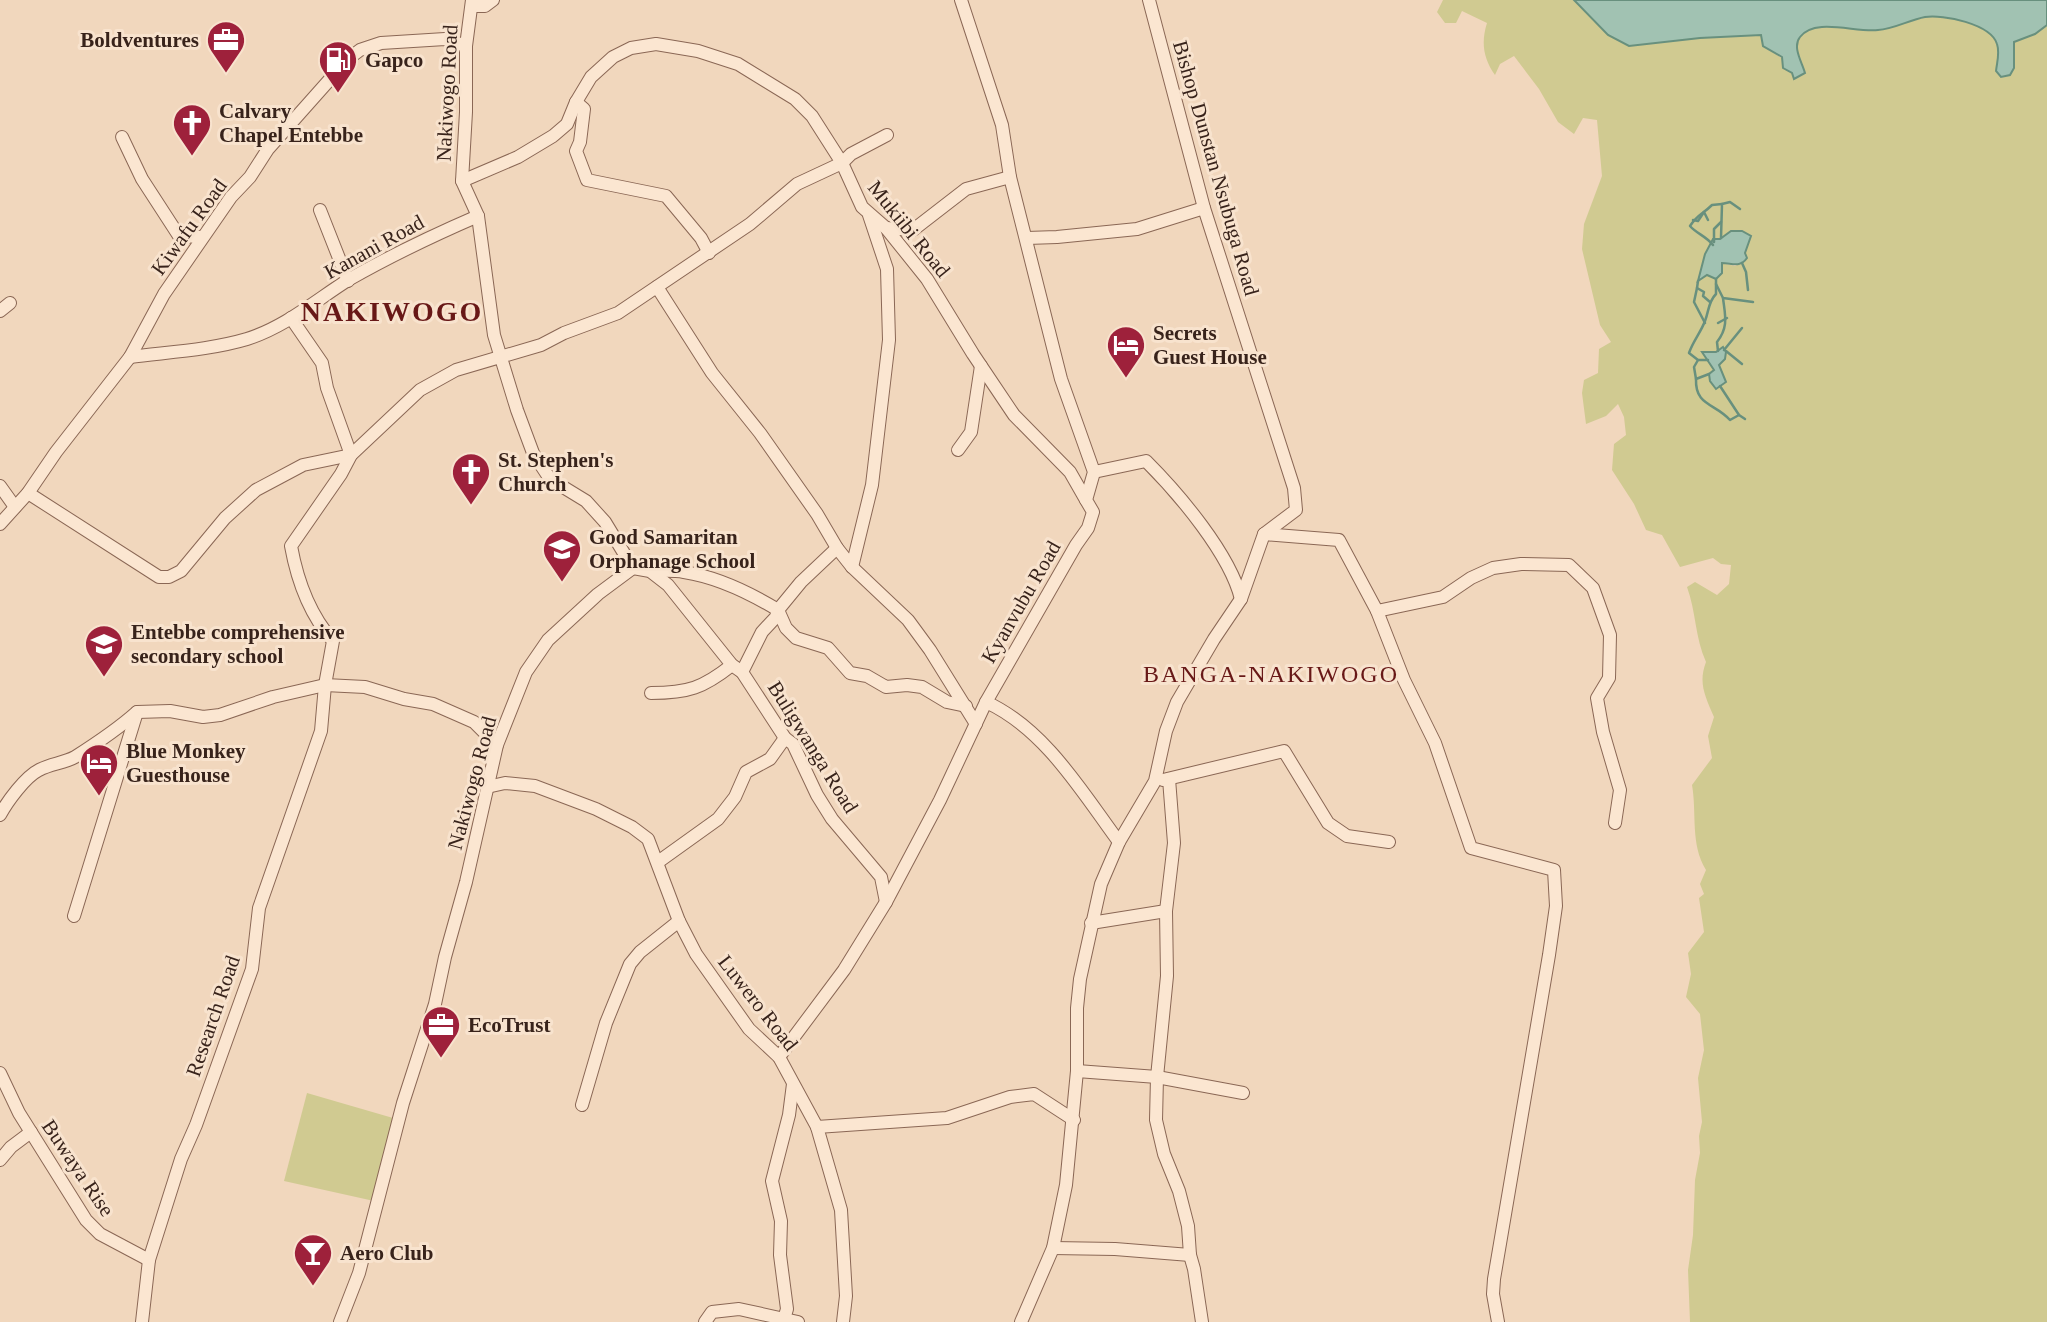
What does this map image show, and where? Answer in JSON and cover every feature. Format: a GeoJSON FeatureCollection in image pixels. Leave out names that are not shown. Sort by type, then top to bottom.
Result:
{"type":"FeatureCollection","features":[{"type":"Feature","properties":{"kind":"street"},"geometry":{"type":"LineString","coordinates":[[472,3],[485,6],[493,0]]}},
{"type":"Feature","properties":{"kind":"street"},"geometry":{"type":"LineString","coordinates":[[961,0],[1002,125],[1010,177],[1061,379],[1094,472],[1146,461],[1160,475],[1222,556],[1238,584],[1241,599]]}},
{"type":"Feature","properties":{"kind":"street","name":"Bishop Dunstan Nsubuga Road"},"geometry":{"type":"LineString","coordinates":[[1149,0],[1204,208],[1296,499],[1296,510],[1264,534]]}},
{"type":"Feature","properties":{"kind":"street","name":"Nakiwogo Road"},"geometry":{"type":"LineString","coordinates":[[340,1322],[359,1273],[403,1103],[435,1004],[444,957],[466,882],[497,745],[526,672],[548,640],[598,594],[633,568],[606,522],[586,501],[550,479],[533,453],[494,335],[478,216],[462,181],[466,46],[472,3]]}},
{"type":"Feature","properties":{"kind":"street","name":"Kiwafu Road"},"geometry":{"type":"LineString","coordinates":[[0,524],[28,493],[56,452],[130,357],[164,294],[231,197],[250,177],[268,149],[348,59],[360,50],[382,43],[445,39],[466,46]]}},
{"type":"Feature","properties":{"kind":"street","name":"Mukiibi Road"},"geometry":{"type":"LineString","coordinates":[[462,181],[518,158],[553,136],[567,124],[591,77],[613,57],[631,48],[656,44],[698,51],[738,64],[795,99],[821,128],[842,163],[862,207],[886,228],[928,279],[1014,415],[1070,472],[1086,499]]}},
{"type":"Feature","properties":{"kind":"street"},"geometry":{"type":"LineString","coordinates":[[576,102],[584,109],[580,142],[576,151],[587,180],[666,196],[701,238],[709,253]]}},
{"type":"Feature","properties":{"kind":"street"},"geometry":{"type":"LineString","coordinates":[[28,493],[159,577],[169,577],[181,571],[225,517],[256,490],[303,465],[351,455],[420,390],[437,379],[456,370],[541,345],[564,332],[618,313],[750,224],[797,184],[842,163],[851,154],[887,135]]}},
{"type":"Feature","properties":{"kind":"street"},"geometry":{"type":"LineString","coordinates":[[122,137],[142,179],[179,236],[202,237]]}},
{"type":"Feature","properties":{"kind":"street"},"geometry":{"type":"LineString","coordinates":[[886,228],[913,230],[967,189],[1010,177]]}},
{"type":"Feature","properties":{"kind":"street"},"geometry":{"type":"LineString","coordinates":[[1027,237],[1057,237],[1137,229],[1204,208]]}},
{"type":"Feature","properties":{"kind":"street"},"geometry":{"type":"LineString","coordinates":[[320,210],[348,281]]}},
{"type":"Feature","properties":{"kind":"street"},"geometry":{"type":"LineString","coordinates":[[852,567],[872,485],[889,340],[887,270],[869,214]]}},
{"type":"Feature","properties":{"kind":"street","name":"Kanani Road"},"geometry":{"type":"LineString","coordinates":[[130,357],[245,339],[292,318],[348,281],[432,236],[478,216]]}},
{"type":"Feature","properties":{"kind":"street"},"geometry":{"type":"LineString","coordinates":[[657,287],[712,373],[760,433],[817,514],[837,548],[852,567],[908,620],[976,724]]}},
{"type":"Feature","properties":{"kind":"street"},"geometry":{"type":"LineString","coordinates":[[292,318],[322,363],[327,388],[351,455]]}},
{"type":"Feature","properties":{"kind":"street"},"geometry":{"type":"LineString","coordinates":[[958,450],[971,432],[981,366]]}},
{"type":"Feature","properties":{"kind":"street","name":"Research Road"},"geometry":{"type":"LineString","coordinates":[[142,1322],[149,1259],[181,1159],[253,969],[259,908],[321,731],[325,685],[333,641],[302,586],[295,570],[291,546],[341,474],[351,455]]}},
{"type":"Feature","properties":{"kind":"street","name":"Kyanvubu Road"},"geometry":{"type":"LineString","coordinates":[[779,1057],[844,970],[886,902],[940,800],[986,702],[1088,528],[1093,512],[1086,499],[1094,472]]}},
{"type":"Feature","properties":{"kind":"street"},"geometry":{"type":"LineString","coordinates":[[0,486],[15,507]]}},
{"type":"Feature","properties":{"kind":"street"},"geometry":{"type":"LineString","coordinates":[[1202,1322],[1185,1213],[1164,1154],[1156,1121],[1157,1077],[1167,976],[1166,911],[1174,843],[1162,780],[1166,731],[1177,702],[1241,599],[1264,534],[1339,540],[1377,611],[1404,680],[1435,743],[1471,848],[1554,870],[1556,906],[1549,955],[1494,1279],[1493,1294],[1498,1322]]}},
{"type":"Feature","properties":{"kind":"street"},"geometry":{"type":"LineString","coordinates":[[651,693],[680,693],[737,668],[801,582],[837,548]]}},
{"type":"Feature","properties":{"kind":"street"},"geometry":{"type":"LineString","coordinates":[[1377,611],[1443,597],[1471,578],[1493,568],[1521,564],[1569,565],[1593,588],[1610,635],[1609,678],[1597,698],[1620,790],[1615,823]]}},
{"type":"Feature","properties":{"kind":"street"},"geometry":{"type":"LineString","coordinates":[[633,568],[683,571],[750,593],[778,610],[786,628],[796,638],[828,649],[850,673],[867,676],[886,687],[922,687],[947,702],[966,706]]}},
{"type":"Feature","properties":{"kind":"street","name":"Buligwanga Road"},"geometry":{"type":"LineString","coordinates":[[650,571],[668,585],[737,668],[785,737],[793,744],[817,795],[832,819],[881,877],[886,902]]}},
{"type":"Feature","properties":{"kind":"street"},"geometry":{"type":"LineString","coordinates":[[0,816],[7,802],[37,770],[74,757],[86,747],[115,732],[137,712],[170,711],[203,716],[220,715],[273,697],[325,685],[365,687],[404,699],[433,704],[474,722],[497,745]]}},
{"type":"Feature","properties":{"kind":"street"},"geometry":{"type":"LineString","coordinates":[[986,702],[1010,714],[1030,731],[1056,759],[1119,842]]}},
{"type":"Feature","properties":{"kind":"street"},"geometry":{"type":"LineString","coordinates":[[74,916],[137,712]]}},
{"type":"Feature","properties":{"kind":"street"},"geometry":{"type":"LineString","coordinates":[[658,862],[718,819],[735,797],[746,772],[770,759],[785,737]]}},
{"type":"Feature","properties":{"kind":"street"},"geometry":{"type":"LineString","coordinates":[[1021,1322],[1053,1248],[1066,1185],[1074,1120],[1080,979],[1101,884],[1119,842],[1162,780],[1284,751],[1328,822],[1347,836],[1389,842]]}},
{"type":"Feature","properties":{"kind":"street","name":"Luwero Road"},"geometry":{"type":"LineString","coordinates":[[488,787],[505,783],[535,786],[596,809],[632,827],[648,839],[679,921],[696,954],[749,1029],[779,1057],[817,1128],[841,1210],[846,1296],[843,1322]]}},
{"type":"Feature","properties":{"kind":"street"},"geometry":{"type":"LineString","coordinates":[[1091,923],[1166,911]]}},
{"type":"Feature","properties":{"kind":"street"},"geometry":{"type":"LineString","coordinates":[[582,1105],[606,1023],[630,964],[640,952],[679,921]]}},
{"type":"Feature","properties":{"kind":"street"},"geometry":{"type":"LineString","coordinates":[[1077,1070],[1157,1077],[1242,1093]]}},
{"type":"Feature","properties":{"kind":"street","name":"Buwaya Rise"},"geometry":{"type":"LineString","coordinates":[[0,1073],[31,1132],[86,1220],[100,1234],[149,1259]]}},
{"type":"Feature","properties":{"kind":"street"},"geometry":{"type":"LineString","coordinates":[[784,1319],[786,1309],[780,1255],[781,1221],[772,1181],[789,1115],[793,1084]]}},
{"type":"Feature","properties":{"kind":"street"},"geometry":{"type":"LineString","coordinates":[[817,1128],[947,1118],[1010,1097],[1034,1094],[1074,1120]]}},
{"type":"Feature","properties":{"kind":"street"},"geometry":{"type":"LineString","coordinates":[[0,1160],[10,1147],[31,1132]]}},
{"type":"Feature","properties":{"kind":"street"},"geometry":{"type":"LineString","coordinates":[[1053,1248],[1115,1249],[1190,1255]]}},
{"type":"Feature","properties":{"kind":"street"},"geometry":{"type":"LineString","coordinates":[[705,1322],[712,1312],[738,1309],[799,1322]]}},
{"type":"Feature","properties":{"kind":"shaded area"},"geometry":{"type":"Polygon","coordinates":[[[1443,0],[1574,0],[1608,35],[1700,38],[1761,35],[1763,46],[1805,73],[1797,45],[1800,37],[1816,28],[1878,30],[1925,17],[1954,19],[1976,26],[1993,37],[1998,51],[1996,71],[2014,68],[2014,42],[2035,34],[2047,25],[2047,1322],[1690,1322],[1688,1270],[1702,1122],[1698,1078],[1704,1050],[1700,1014],[1686,997],[1691,974],[1688,953],[1704,932],[1699,898],[1704,894],[1700,884],[1706,870],[1696,839],[1692,785],[1712,758],[1708,736],[1714,717],[1704,690],[1706,662],[1687,587],[1695,582],[1717,595],[1729,584],[1731,565],[1721,564],[1713,558],[1680,567],[1662,535],[1646,530],[1634,504],[1612,470],[1614,444],[1626,435],[1624,417],[1618,404],[1606,416],[1586,424],[1582,393],[1584,380],[1598,373],[1599,349],[1611,342],[1600,325],[1582,249],[1584,224],[1602,176],[1597,120],[1583,118],[1574,134],[1558,122],[1539,89],[1514,56],[1500,64],[1495,75],[1484,50],[1487,23],[1462,11],[1456,23],[1445,23],[1437,12],[1443,0]],[[1750,236],[1725,239],[1714,244],[1705,254],[1707,275],[1716,279],[1721,263],[1735,266],[1745,261],[1750,236]],[[1703,352],[1714,370],[1709,374],[1710,381],[1718,365],[1716,352],[1703,352]]]}},
{"type":"Feature","properties":{"kind":"shaded area"},"geometry":{"type":"Polygon","coordinates":[[[1574,0],[2047,0],[2047,25],[2035,34],[2014,42],[2014,68],[2010,75],[2001,77],[1996,71],[1998,51],[1993,37],[1966,22],[1933,16],[1878,30],[1815,28],[1807,31],[1798,41],[1797,50],[1805,73],[1794,79],[1792,73],[1783,68],[1782,57],[1763,46],[1761,35],[1629,46],[1608,35],[1574,0]]]}},
{"type":"Feature","properties":{"kind":"shaded area"},"geometry":{"type":"Polygon","coordinates":[[[1731,231],[1742,231],[1751,236],[1745,253],[1747,258],[1739,264],[1722,263],[1722,273],[1716,279],[1707,275],[1698,281],[1705,254],[1713,239],[1720,239],[1731,231]]]}},
{"type":"Feature","properties":{"kind":"shaded area"},"geometry":{"type":"Polygon","coordinates":[[[1723,347],[1726,352],[1725,359],[1719,365],[1726,382],[1716,389],[1709,374],[1714,370],[1702,352],[1716,352],[1723,347]]]}},
{"type":"Feature","properties":{"kind":"shaded area"},"geometry":{"type":"Polygon","coordinates":[[[307,1093],[393,1118],[374,1201],[284,1181],[307,1093]]]}},
{"type":"Feature","properties":{"kind":"waterway"},"geometry":{"type":"LineString","coordinates":[[1721,238],[1722,204],[1730,202],[1740,209]]}},
{"type":"Feature","properties":{"kind":"waterway"},"geometry":{"type":"LineString","coordinates":[[1713,245],[1690,226],[1712,205],[1722,204]]}},
{"type":"Feature","properties":{"kind":"waterway"},"geometry":{"type":"LineString","coordinates":[[1693,220],[1698,221],[1704,212],[1708,220]]}},
{"type":"Feature","properties":{"kind":"waterway"},"geometry":{"type":"LineString","coordinates":[[1714,242],[1714,229],[1721,222]]}},
{"type":"Feature","properties":{"kind":"waterway"},"geometry":{"type":"LineString","coordinates":[[1742,263],[1748,290]]}},
{"type":"Feature","properties":{"kind":"waterway"},"geometry":{"type":"LineString","coordinates":[[1716,279],[1723,298],[1753,302]]}},
{"type":"Feature","properties":{"kind":"waterway"},"geometry":{"type":"LineString","coordinates":[[1698,281],[1697,288],[1704,292],[1703,296],[1710,302]]}},
{"type":"Feature","properties":{"kind":"waterway"},"geometry":{"type":"LineString","coordinates":[[1708,360],[1698,360],[1689,353],[1716,294],[1716,284]]}},
{"type":"Feature","properties":{"kind":"waterway"},"geometry":{"type":"LineString","coordinates":[[1697,288],[1694,302],[1705,323]]}},
{"type":"Feature","properties":{"kind":"waterway"},"geometry":{"type":"LineString","coordinates":[[1718,351],[1717,342],[1725,321],[1723,298]]}},
{"type":"Feature","properties":{"kind":"waterway"},"geometry":{"type":"LineString","coordinates":[[1718,323],[1727,318]]}},
{"type":"Feature","properties":{"kind":"waterway"},"geometry":{"type":"LineString","coordinates":[[1724,350],[1742,328]]}},
{"type":"Feature","properties":{"kind":"waterway"},"geometry":{"type":"LineString","coordinates":[[1726,351],[1742,364]]}},
{"type":"Feature","properties":{"kind":"waterway"},"geometry":{"type":"LineString","coordinates":[[1696,379],[1694,367],[1698,360]]}},
{"type":"Feature","properties":{"kind":"waterway"},"geometry":{"type":"LineString","coordinates":[[1709,374],[1696,379],[1702,399],[1730,420],[1739,415]]}},
{"type":"Feature","properties":{"kind":"waterway"},"geometry":{"type":"LineString","coordinates":[[1720,386],[1739,415],[1745,419]]}},
{"type":"Feature","properties":{"kind":"place","name":"Boldventures"},"geometry":{"type":"Point","coordinates":[226,74]}},
{"type":"Feature","properties":{"kind":"place","name":"Gapco"},"geometry":{"type":"Point","coordinates":[338,94]}},
{"type":"Feature","properties":{"kind":"place","name":"Calvary Chapel Entebbe"},"geometry":{"type":"Point","coordinates":[192,157]}},
{"type":"Feature","properties":{"kind":"place","name":"Secrets Guest House"},"geometry":{"type":"Point","coordinates":[1126,379]}},
{"type":"Feature","properties":{"kind":"place","name":"St. Stephen's Church"},"geometry":{"type":"Point","coordinates":[471,506]}},
{"type":"Feature","properties":{"kind":"place","name":"Good Samaritan Orphanage School"},"geometry":{"type":"Point","coordinates":[562,583]}},
{"type":"Feature","properties":{"kind":"place","name":"Entebbe comprehensive secondary school"},"geometry":{"type":"Point","coordinates":[104,678]}},
{"type":"Feature","properties":{"kind":"place","name":"Blue Monkey Guesthouse"},"geometry":{"type":"Point","coordinates":[99,797]}},
{"type":"Feature","properties":{"kind":"place","name":"EcoTrust"},"geometry":{"type":"Point","coordinates":[441,1059]}},
{"type":"Feature","properties":{"kind":"place","name":"Aero Club"},"geometry":{"type":"Point","coordinates":[313,1287]}},
{"type":"Feature","properties":{"kind":"district","name":"NAKIWOGO"},"geometry":{"type":"Point","coordinates":[392,311]}},
{"type":"Feature","properties":{"kind":"district","name":"BANGA-NAKIWOGO"},"geometry":{"type":"Point","coordinates":[1271,674]}}]}
